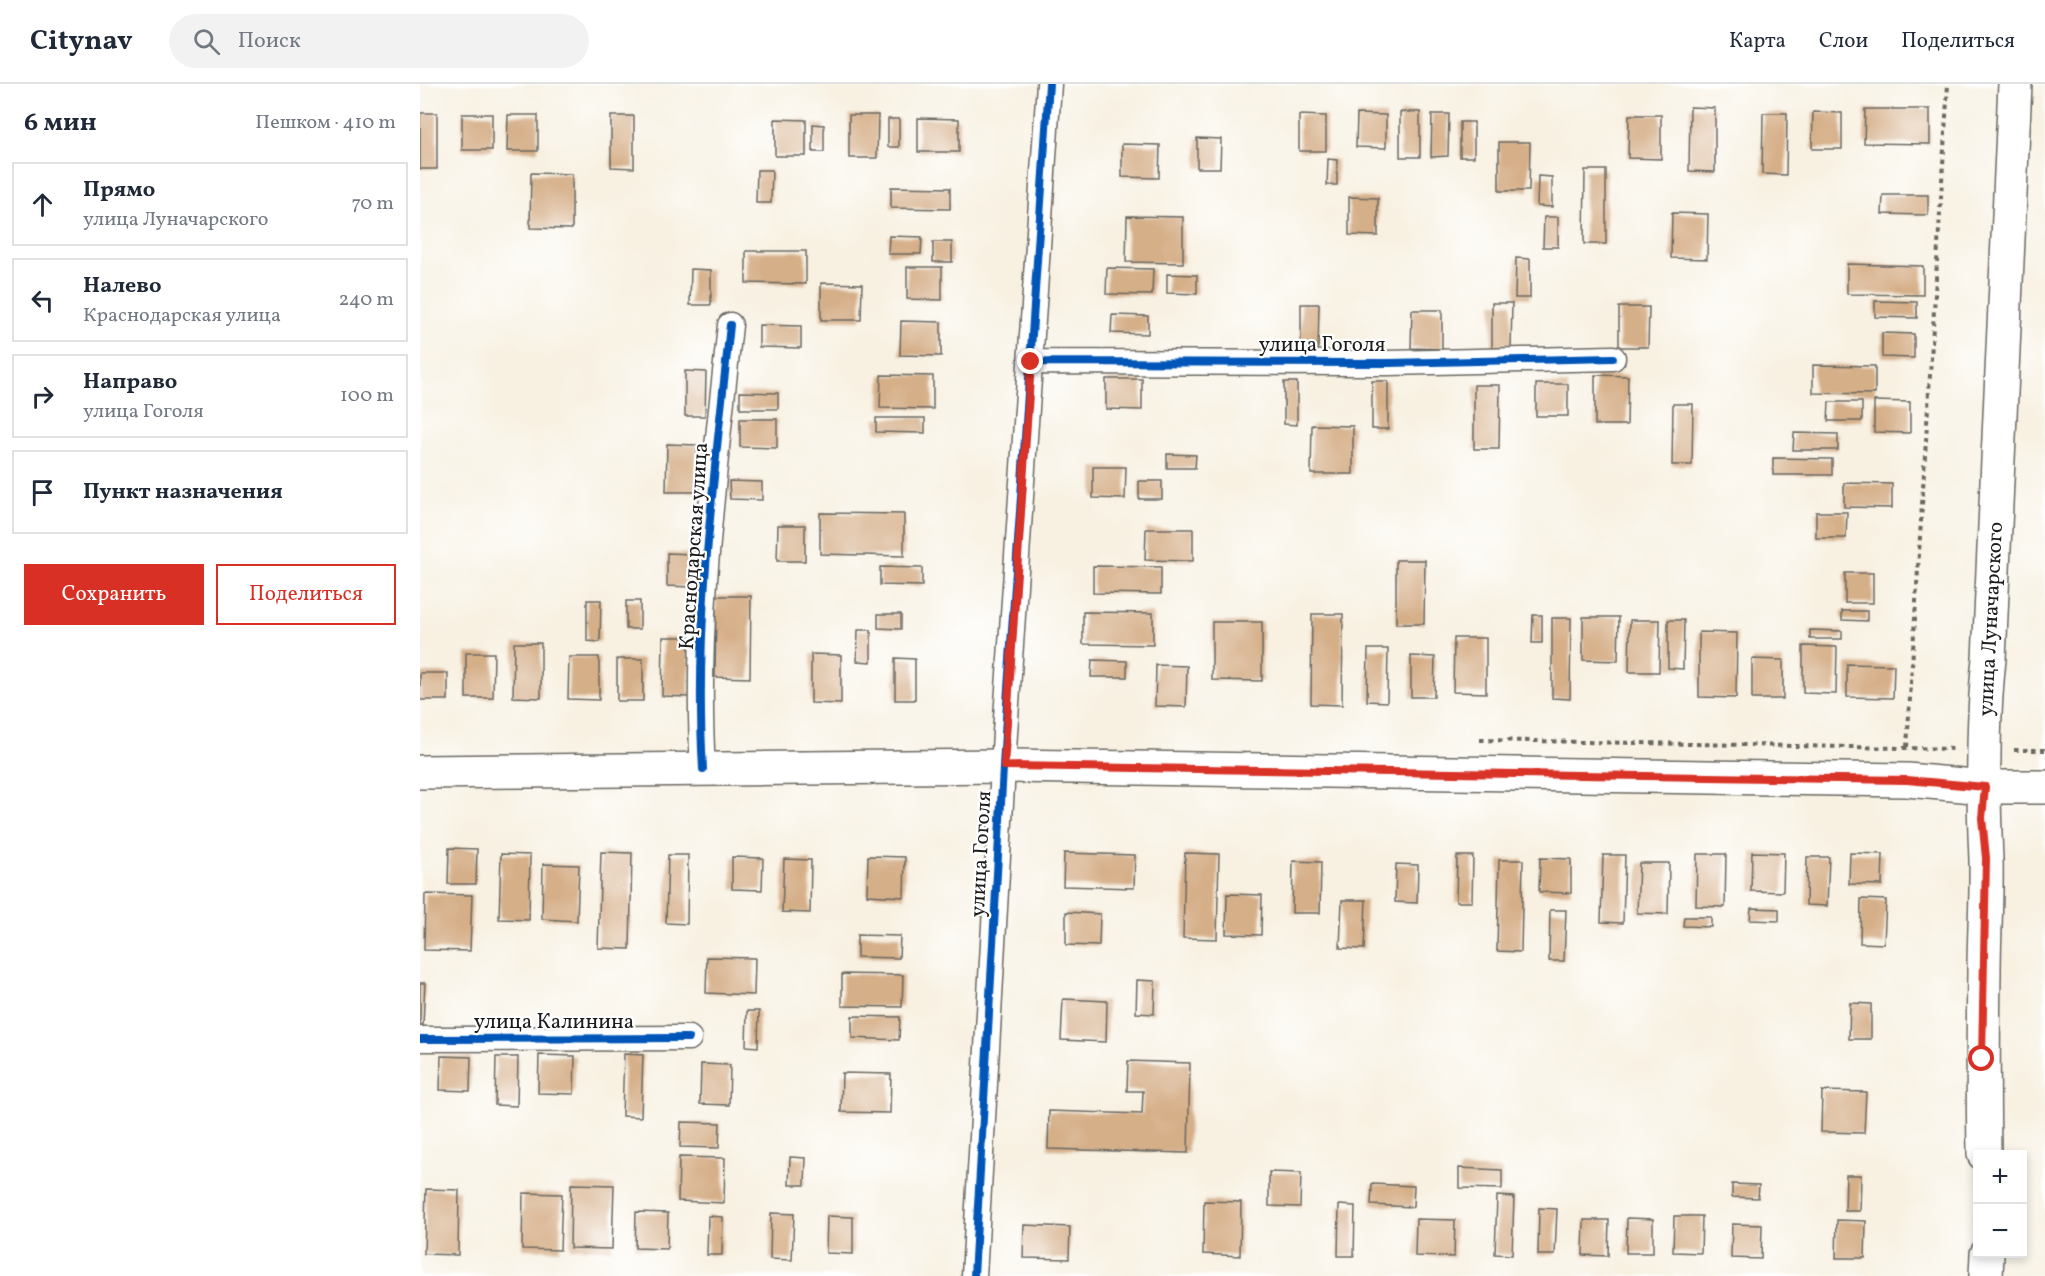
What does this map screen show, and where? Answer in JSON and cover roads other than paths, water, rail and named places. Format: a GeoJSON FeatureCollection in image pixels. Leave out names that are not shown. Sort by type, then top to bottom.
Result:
{"type":"FeatureCollection","features":[{"type":"Feature","properties":{"kind":"main road","name":"улица Луначарского"},"geometry":{"type":"LineString","coordinates":[[1984,1150],[1982,1059],[1986,858],[1982,818],[1985,787],[1984,705],[1989,659],[2015,84]]}},
{"type":"Feature","properties":{"kind":"main road"},"geometry":{"type":"LineString","coordinates":[[420,772],[1004,766],[1896,779],[1985,787],[2045,787]]}},
{"type":"Feature","properties":{"kind":"main road"},"geometry":{"type":"LineString","coordinates":[[1986,1276],[1987,1258]]}},
{"type":"Feature","properties":{"kind":"street","name":"улица Гоголя"},"geometry":{"type":"LineString","coordinates":[[974,1276],[1004,766],[1049,84]]}},
{"type":"Feature","properties":{"kind":"street","name":"Краснодарская улица"},"geometry":{"type":"LineString","coordinates":[[703,769],[701,737],[704,585],[730,325]]}},
{"type":"Feature","properties":{"kind":"street","name":"улица Гоголя"},"geometry":{"type":"LineString","coordinates":[[1031,362],[1389,363],[1613,358]]}},
{"type":"Feature","properties":{"kind":"street","name":"улица Калинина"},"geometry":{"type":"LineString","coordinates":[[420,1039],[689,1038]]}}]}
